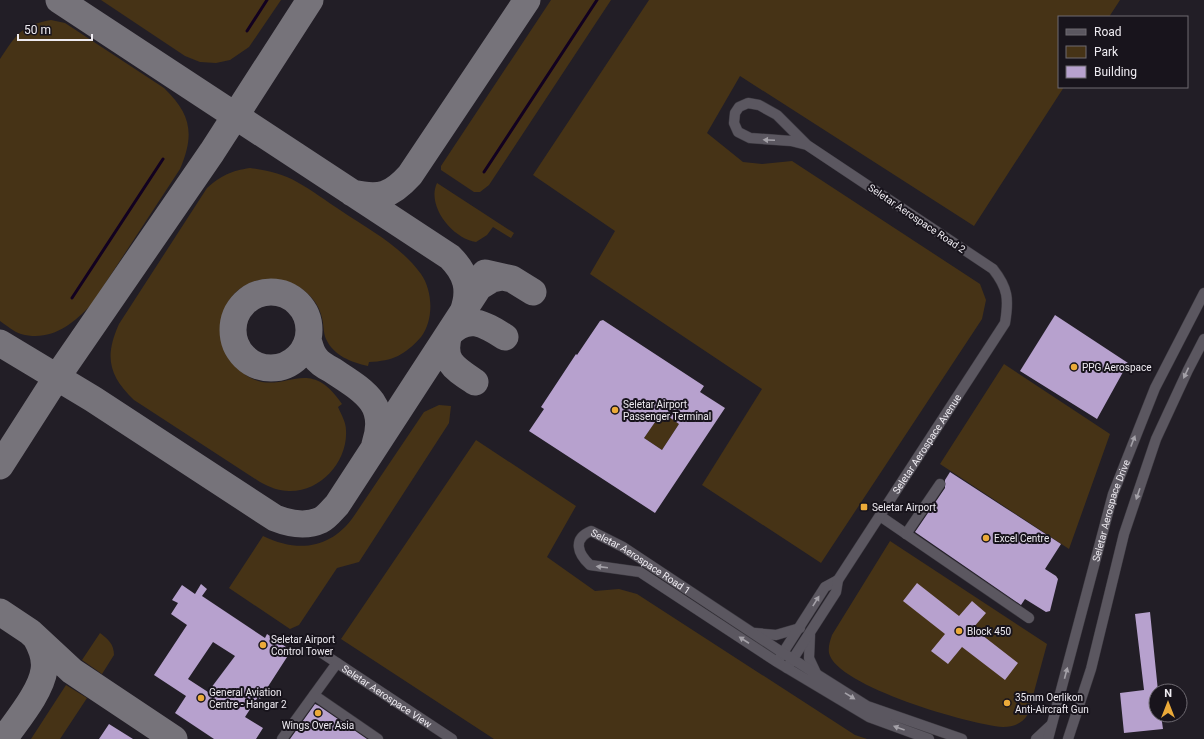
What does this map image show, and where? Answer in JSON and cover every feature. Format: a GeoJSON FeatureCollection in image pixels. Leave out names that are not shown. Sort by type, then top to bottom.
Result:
{"type":"FeatureCollection","features":[{"type":"Feature","properties":{"kind":"street","name":"Seletar Aerospace Road 2"},"geometry":{"type":"LineString","coordinates":[[807,145],[791,141],[750,138],[738,132],[734,124],[735,113],[739,107],[748,104],[759,105],[782,119],[807,145],[993,269],[1006,290],[1008,305]]}},
{"type":"Feature","properties":{"kind":"street","name":"Seletar Aerospace Drive"},"geometry":{"type":"LineString","coordinates":[[1048,739],[1098,545],[1113,494],[1152,395],[1204,293]]}},
{"type":"Feature","properties":{"kind":"street","name":"Seletar Aerospace Avenue"},"geometry":{"type":"LineString","coordinates":[[787,668],[836,592],[838,580],[1005,322],[1008,305]]}},
{"type":"Feature","properties":{"kind":"street"},"geometry":{"type":"LineString","coordinates":[[1192,315],[1204,310]]}},
{"type":"Feature","properties":{"kind":"street","name":"Seletar Aerospace Drive"},"geometry":{"type":"LineString","coordinates":[[1068,739],[1091,669],[1126,527],[1156,440],[1204,339]]}},
{"type":"Feature","properties":{"kind":"street"},"geometry":{"type":"LineString","coordinates":[[906,534],[940,484]]}},
{"type":"Feature","properties":{"kind":"street"},"geometry":{"type":"LineString","coordinates":[[880,516],[1029,618]]}},
{"type":"Feature","properties":{"kind":"street","name":"Seletar Aerospace Road 1"},"geometry":{"type":"LineString","coordinates":[[929,739],[869,717],[787,668],[780,657],[753,633],[685,594],[640,572],[590,565],[579,552],[578,546],[580,539],[591,530],[623,547],[685,594],[780,657],[793,659],[867,706],[962,739]]}},
{"type":"Feature","properties":{"kind":"street","name":"Seletar Aerospace Avenue"},"geometry":{"type":"LineString","coordinates":[[780,657],[825,587],[838,580]]}},
{"type":"Feature","properties":{"kind":"street"},"geometry":{"type":"LineString","coordinates":[[753,633],[776,635],[800,628]]}},
{"type":"Feature","properties":{"kind":"street"},"geometry":{"type":"LineString","coordinates":[[810,633],[809,658],[817,675]]}},
{"type":"Feature","properties":{"kind":"street","name":"Seletar Aerospace View"},"geometry":{"type":"LineString","coordinates":[[322,653],[452,739]]}},
{"type":"Feature","properties":{"kind":"street"},"geometry":{"type":"LineString","coordinates":[[282,739],[337,663]]}},
{"type":"Feature","properties":{"kind":"street"},"geometry":{"type":"LineString","coordinates":[[314,695],[378,739]]}},
{"type":"Feature","properties":{"kind":"street"},"geometry":{"type":"LineString","coordinates":[[1036,739],[1052,724]]}},
{"type":"Feature","properties":{"kind":"green space"},"geometry":{"type":"Polygon","coordinates":[[[101,0],[281,0],[249,47],[230,60],[216,63],[200,62],[185,56],[101,0]]]}},
{"type":"Feature","properties":{"kind":"green space"},"geometry":{"type":"Polygon","coordinates":[[[551,0],[611,0],[489,185],[480,192],[474,192],[441,170],[441,166],[551,0]]]}},
{"type":"Feature","properties":{"kind":"green space"},"geometry":{"type":"Polygon","coordinates":[[[649,0],[1120,0],[1110,16],[1058,16],[1058,88],[1063,88],[974,226],[740,76],[707,133],[743,162],[762,164],[792,161],[980,284],[986,300],[982,319],[821,563],[702,485],[762,389],[590,274],[615,231],[533,175],[649,0]]]}},
{"type":"Feature","properties":{"kind":"green space"},"geometry":{"type":"Polygon","coordinates":[[[51,20],[65,23],[164,88],[180,107],[185,116],[189,135],[185,157],[180,169],[91,305],[76,319],[60,330],[42,336],[32,336],[18,333],[0,321],[0,59],[10,43],[20,32],[33,25],[51,20]]]}},
{"type":"Feature","properties":{"kind":"green space"},"geometry":{"type":"Polygon","coordinates":[[[250,168],[274,173],[297,182],[394,246],[421,274],[430,297],[430,314],[421,337],[404,353],[385,360],[369,362],[368,366],[349,360],[338,354],[329,345],[324,334],[320,311],[316,304],[307,293],[294,284],[280,280],[259,280],[242,287],[229,300],[222,316],[221,333],[225,351],[236,367],[253,379],[265,382],[276,382],[298,378],[308,378],[319,381],[330,389],[342,404],[338,407],[346,427],[345,442],[342,453],[337,463],[322,480],[301,490],[282,490],[270,487],[260,482],[134,400],[119,383],[114,374],[112,365],[112,346],[119,324],[207,188],[227,174],[250,168]]]}},
{"type":"Feature","properties":{"kind":"green space"},"geometry":{"type":"Polygon","coordinates":[[[437,183],[514,233],[511,238],[493,227],[487,235],[476,242],[467,240],[459,235],[444,220],[438,211],[435,202],[437,183]]]}},
{"type":"Feature","properties":{"kind":"green space"},"geometry":{"type":"Polygon","coordinates":[[[1004,364],[1110,434],[1069,549],[940,464],[1004,364]]]}},
{"type":"Feature","properties":{"kind":"green space"},"geometry":{"type":"Polygon","coordinates":[[[439,405],[451,406],[449,423],[359,562],[337,568],[299,625],[290,629],[229,588],[263,536],[289,545],[313,545],[335,535],[345,527],[424,412],[439,405]]]}},
{"type":"Feature","properties":{"kind":"green space"},"geometry":{"type":"Polygon","coordinates":[[[662,412],[679,424],[662,450],[644,438],[662,412]]]}},
{"type":"Feature","properties":{"kind":"green space"},"geometry":{"type":"Polygon","coordinates":[[[476,440],[576,506],[547,557],[595,591],[619,589],[637,594],[855,735],[867,739],[494,739],[341,639],[476,440]]]}},
{"type":"Feature","properties":{"kind":"green space"},"geometry":{"type":"Polygon","coordinates":[[[890,541],[1047,644],[1028,714],[1021,722],[1003,727],[987,725],[936,711],[907,702],[879,690],[855,678],[837,666],[829,653],[832,635],[890,541]]]}},
{"type":"Feature","properties":{"kind":"green space"},"geometry":{"type":"Polygon","coordinates":[[[100,633],[110,642],[114,655],[102,674],[82,660],[100,633]]]}},
{"type":"Feature","properties":{"kind":"green space"},"geometry":{"type":"Polygon","coordinates":[[[66,685],[87,698],[60,739],[31,739],[66,685]]]}},
{"type":"Feature","properties":{"kind":"building","name":"PPG Aerospace"},"geometry":{"type":"Polygon","coordinates":[[[1055,315],[1128,363],[1097,419],[1020,371],[1055,315]]]}},
{"type":"Feature","properties":{"kind":"building","name":"Seletar Airport Passenger Terminal"},"geometry":{"type":"Polygon","coordinates":[[[603,320],[704,386],[700,392],[725,408],[655,513],[529,431],[544,409],[541,407],[600,321],[603,320]],[[662,412],[644,438],[662,450],[679,424],[662,412]]]}},
{"type":"Feature","properties":{"kind":"building","name":"Excel Centre"},"geometry":{"type":"Polygon","coordinates":[[[950,472],[1061,544],[1045,569],[1058,579],[1050,611],[1046,612],[1025,599],[1021,605],[915,532],[945,488],[945,480],[950,472]]]}},
{"type":"Feature","properties":{"kind":"building","name":"Block 450"},"geometry":{"type":"Polygon","coordinates":[[[917,583],[959,616],[972,601],[986,613],[973,628],[1018,663],[1005,680],[962,647],[948,664],[931,651],[945,634],[903,601],[917,583]]]}},
{"type":"Feature","properties":{"kind":"building","name":"Seletar Airport Control Tower"},"geometry":{"type":"Polygon","coordinates":[[[201,584],[207,589],[202,596],[265,638],[267,634],[286,647],[283,650],[289,654],[260,699],[258,697],[245,717],[263,728],[256,739],[214,739],[175,713],[186,696],[154,675],[187,625],[171,614],[178,603],[172,600],[182,585],[195,594],[201,584]],[[213,642],[188,679],[208,692],[235,656],[213,642]]]}},
{"type":"Feature","properties":{"kind":"building"},"geometry":{"type":"Polygon","coordinates":[[[1150,612],[1157,683],[1148,683],[1148,723],[1162,723],[1163,729],[1124,733],[1120,693],[1144,690],[1135,614],[1150,612]]]}},
{"type":"Feature","properties":{"kind":"building","name":"Wings Over Asia"},"geometry":{"type":"Polygon","coordinates":[[[315,704],[319,706],[367,739],[290,739],[315,704]]]}},
{"type":"Feature","properties":{"kind":"building"},"geometry":{"type":"Polygon","coordinates":[[[109,724],[133,739],[99,739],[109,724]]]}},
{"type":"Feature","properties":{"kind":"waterway"},"geometry":{"type":"LineString","coordinates":[[247,31],[267,0]]}},
{"type":"Feature","properties":{"kind":"waterway"},"geometry":{"type":"LineString","coordinates":[[484,172],[597,0]]}},
{"type":"Feature","properties":{"kind":"waterway"},"geometry":{"type":"LineString","coordinates":[[72,298],[163,159]]}},
{"type":"Feature","properties":{"kind":"taxiway"},"geometry":{"type":"LineString","coordinates":[[59,0],[450,257],[456,263],[464,276],[466,283],[467,297],[463,312]]}},
{"type":"Feature","properties":{"kind":"taxiway"},"geometry":{"type":"LineString","coordinates":[[0,466],[57,377],[212,152],[310,0]]}},
{"type":"Feature","properties":{"kind":"taxiway"},"geometry":{"type":"LineString","coordinates":[[352,193],[370,196],[391,192],[410,175],[527,0]]}},
{"type":"Feature","properties":{"kind":"taxiway"},"geometry":{"type":"LineString","coordinates":[[485,273],[512,279],[533,292]]}},
{"type":"Feature","properties":{"kind":"taxiway"},"geometry":{"type":"LineString","coordinates":[[0,343],[93,399],[275,518],[286,522],[304,524],[323,519],[337,505],[479,287],[492,279],[502,277]]}},
{"type":"Feature","properties":{"kind":"taxiway"},"geometry":{"type":"LineString","coordinates":[[271,292],[286,295],[298,303],[306,315],[309,330],[306,345],[298,357],[286,365],[271,368],[256,365],[244,357],[236,345],[233,330],[236,315],[244,303],[256,295],[271,292]]}},
{"type":"Feature","properties":{"kind":"taxiway"},"geometry":{"type":"LineString","coordinates":[[475,382],[455,368],[451,363],[447,351],[449,334],[463,324],[477,323],[490,328],[505,337]]}},
{"type":"Feature","properties":{"kind":"taxiway"},"geometry":{"type":"LineString","coordinates":[[308,340],[312,353],[318,361],[353,384],[370,399],[378,418],[378,430],[375,444]]}},
{"type":"Feature","properties":{"kind":"taxiway"},"geometry":{"type":"LineString","coordinates":[[0,612],[30,632],[72,671],[174,739]]}},
{"type":"Feature","properties":{"kind":"taxiway"},"geometry":{"type":"LineString","coordinates":[[4,739],[28,706],[42,679],[44,657],[36,638]]}},
{"type":"Feature","properties":{"kind":"place","name":"PPG Aerospace"},"geometry":{"type":"Point","coordinates":[1074,367]}},
{"type":"Feature","properties":{"kind":"place","name":"Seletar Airport Passenger Terminal"},"geometry":{"type":"Point","coordinates":[615,410]}},
{"type":"Feature","properties":{"kind":"place","name":"Seletar Airport"},"geometry":{"type":"Point","coordinates":[864,507]}},
{"type":"Feature","properties":{"kind":"place","name":"Excel Centre"},"geometry":{"type":"Point","coordinates":[986,538]}},
{"type":"Feature","properties":{"kind":"place","name":"Block 450"},"geometry":{"type":"Point","coordinates":[959,631]}},
{"type":"Feature","properties":{"kind":"place","name":"Seletar Airport Control Tower"},"geometry":{"type":"Point","coordinates":[263,645]}},
{"type":"Feature","properties":{"kind":"place","name":"General Aviation Centre - Hangar 2"},"geometry":{"type":"Point","coordinates":[201,698]}},
{"type":"Feature","properties":{"kind":"place","name":"35mm Oerlikon Anti-Aircraft Gun"},"geometry":{"type":"Point","coordinates":[1007,703]}},
{"type":"Feature","properties":{"kind":"place","name":"Wings Over Asia"},"geometry":{"type":"Point","coordinates":[318,713]}}]}
